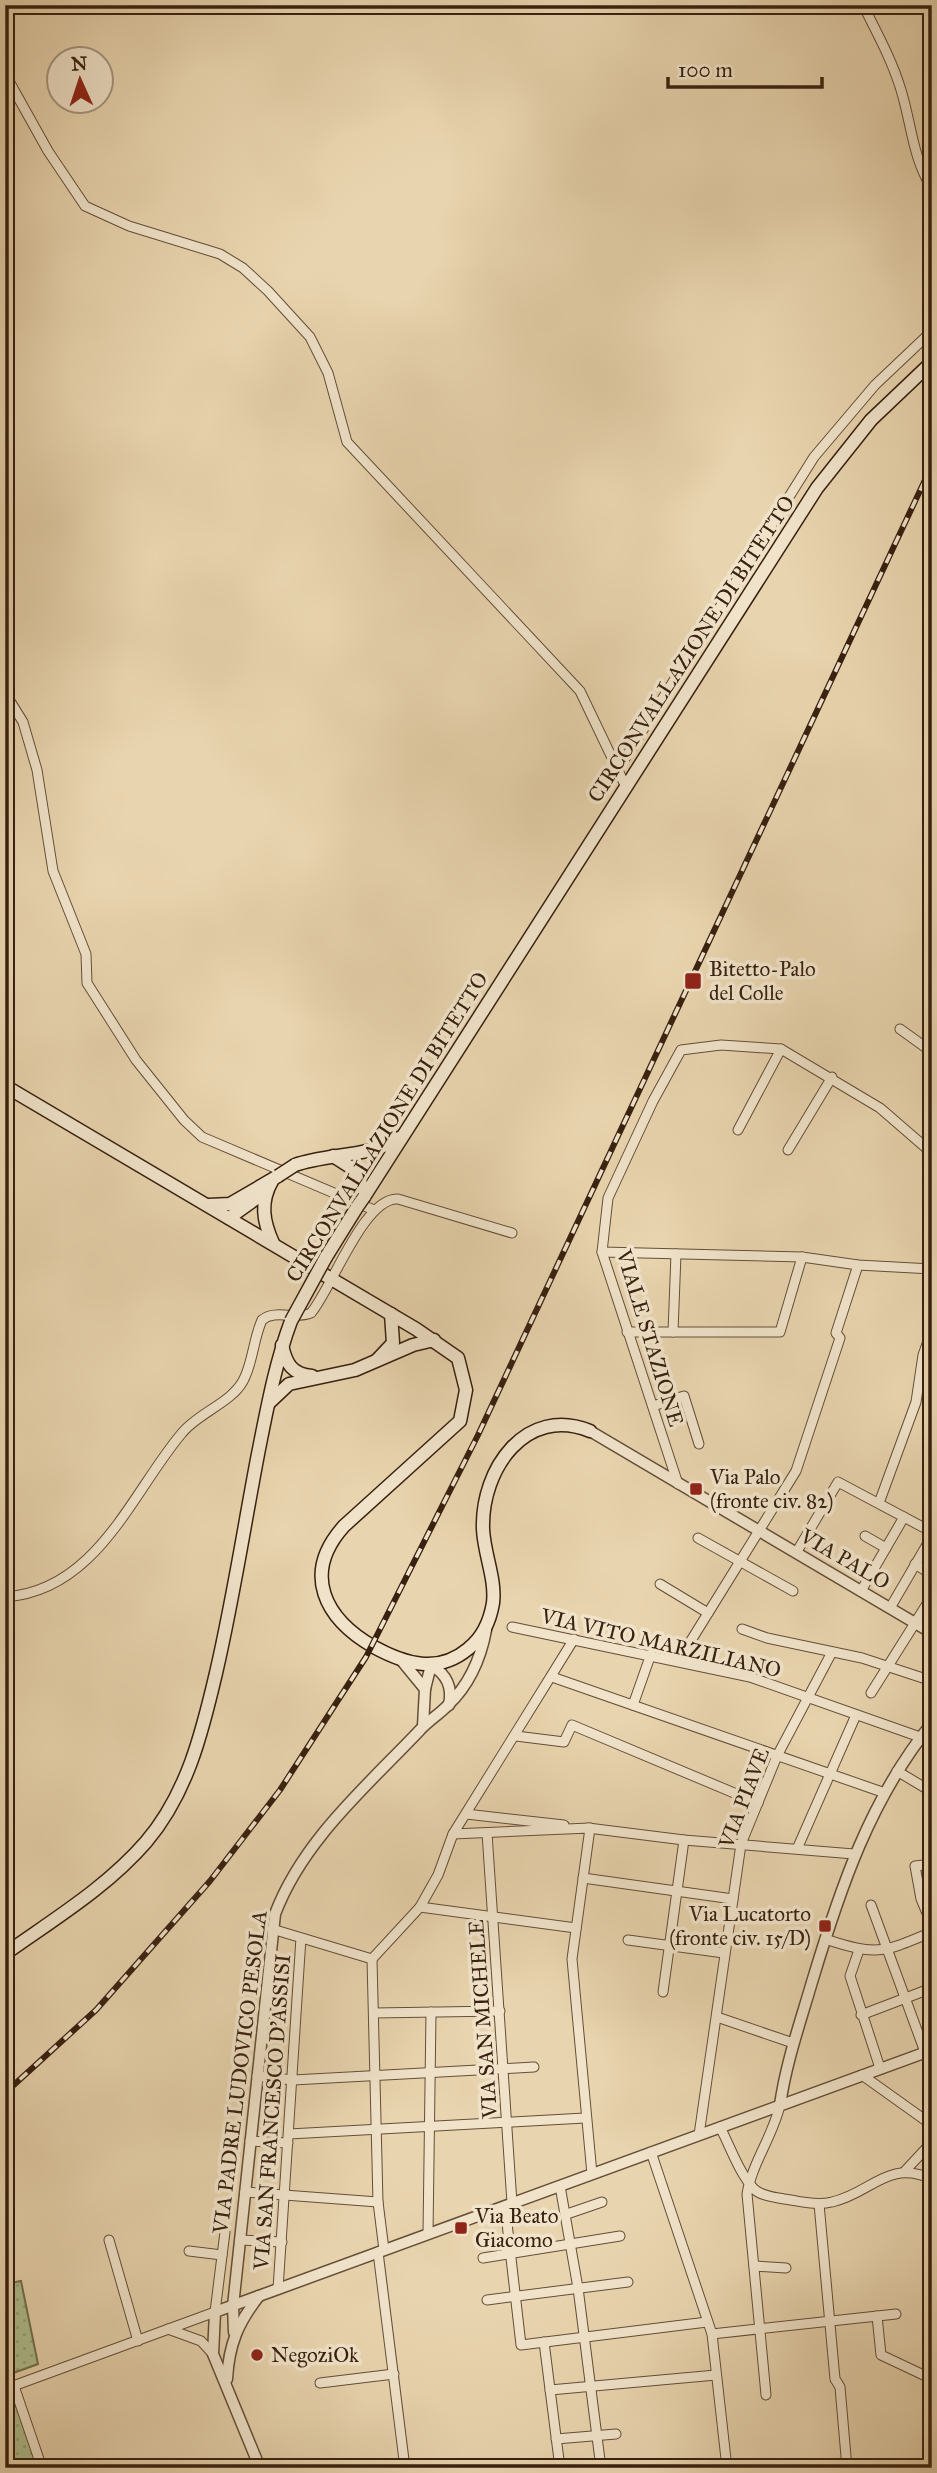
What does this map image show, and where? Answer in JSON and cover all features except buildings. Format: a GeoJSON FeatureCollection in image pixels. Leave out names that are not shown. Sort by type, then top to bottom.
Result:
{"type":"FeatureCollection","features":[{"type":"Feature","properties":{"kind":"main road","name":"CIRCONVALLAZIONE DI BITETTO"},"geometry":{"type":"LineString","coordinates":[[5,1954],[91,1894],[121,1868],[147,1841],[183,1783],[198,1742],[222,1647],[282,1345],[291,1321],[326,1257],[828,472],[871,420],[932,362]]}},
{"type":"Feature","properties":{"kind":"main road"},"geometry":{"type":"LineString","coordinates":[[5,1086],[449,1349],[463,1368],[466,1401],[460,1421],[340,1532],[328,1548],[322,1572],[325,1597],[336,1618],[355,1636],[401,1661],[431,1665],[451,1659],[468,1650],[488,1623]]}},
{"type":"Feature","properties":{"kind":"main road"},"geometry":{"type":"LineString","coordinates":[[208,1205],[230,1204],[295,1165],[377,1149],[403,1136]]}},
{"type":"Feature","properties":{"kind":"main road"},"geometry":{"type":"LineString","coordinates":[[333,1156],[358,1172],[361,1202]]}},
{"type":"Feature","properties":{"kind":"main road"},"geometry":{"type":"LineString","coordinates":[[229,1218],[265,1192],[276,1177]]}},
{"type":"Feature","properties":{"kind":"main road"},"geometry":{"type":"LineString","coordinates":[[265,1192],[264,1215],[273,1243]]}},
{"type":"Feature","properties":{"kind":"main road"},"geometry":{"type":"LineString","coordinates":[[229,1218],[230,1204]]}},
{"type":"Feature","properties":{"kind":"main road"},"geometry":{"type":"LineString","coordinates":[[391,1314],[393,1343]]}},
{"type":"Feature","properties":{"kind":"main road"},"geometry":{"type":"LineString","coordinates":[[373,1364],[393,1343],[416,1329]]}},
{"type":"Feature","properties":{"kind":"main road"},"geometry":{"type":"LineString","coordinates":[[413,1345],[416,1329]]}},
{"type":"Feature","properties":{"kind":"main road"},"geometry":{"type":"LineString","coordinates":[[268,1405],[289,1384],[373,1364],[413,1345],[434,1340]]}},
{"type":"Feature","properties":{"kind":"main road"},"geometry":{"type":"LineString","coordinates":[[282,1345],[290,1367],[296,1372],[316,1377]]}},
{"type":"Feature","properties":{"kind":"main road","name":"VIA PALO"},"geometry":{"type":"LineString","coordinates":[[488,1623],[493,1601],[483,1530],[484,1510],[497,1469],[518,1440],[532,1430],[563,1423],[590,1432]]}},
{"type":"Feature","properties":{"kind":"street"},"geometry":{"type":"LineString","coordinates":[[863,5],[887,51],[910,124],[916,161],[932,189]]}},
{"type":"Feature","properties":{"kind":"street"},"geometry":{"type":"LineString","coordinates":[[5,74],[48,151],[85,206],[129,226],[220,254],[243,268],[268,291],[310,337],[328,373],[347,442],[562,668],[580,691],[626,787]]}},
{"type":"Feature","properties":{"kind":"street"},"geometry":{"type":"LineString","coordinates":[[619,768],[814,457],[875,385],[932,331]]}},
{"type":"Feature","properties":{"kind":"street"},"geometry":{"type":"LineString","coordinates":[[5,693],[23,722],[37,770],[53,871],[86,954],[87,983],[136,1060],[184,1120],[202,1137],[374,1210]]}},
{"type":"Feature","properties":{"kind":"street"},"geometry":{"type":"LineString","coordinates":[[900,1028],[932,1052]]}},
{"type":"Feature","properties":{"kind":"street","name":"VIALE STAZIONE"},"geometry":{"type":"LineString","coordinates":[[678,1484],[603,1252],[608,1198],[653,1101],[681,1049],[721,1045],[781,1049]]}},
{"type":"Feature","properties":{"kind":"street"},"geometry":{"type":"LineString","coordinates":[[738,1130],[781,1049],[880,1108],[932,1153]]}},
{"type":"Feature","properties":{"kind":"street"},"geometry":{"type":"LineString","coordinates":[[788,1150],[832,1077]]}},
{"type":"Feature","properties":{"kind":"street"},"geometry":{"type":"LineString","coordinates":[[5,1597],[16,1597],[53,1582],[81,1566],[118,1525],[181,1434],[243,1382],[262,1321],[274,1315],[302,1317],[311,1313],[374,1210],[384,1201],[398,1199],[512,1233]]}},
{"type":"Feature","properties":{"kind":"street"},"geometry":{"type":"LineString","coordinates":[[603,1252],[802,1257],[858,1265],[932,1269]]}},
{"type":"Feature","properties":{"kind":"street"},"geometry":{"type":"LineString","coordinates":[[673,1332],[676,1254]]}},
{"type":"Feature","properties":{"kind":"street"},"geometry":{"type":"LineString","coordinates":[[627,1332],[779,1332],[802,1257]]}},
{"type":"Feature","properties":{"kind":"street"},"geometry":{"type":"LineString","coordinates":[[679,1660],[796,1471],[840,1338],[836,1333],[858,1265]]}},
{"type":"Feature","properties":{"kind":"street"},"geometry":{"type":"LineString","coordinates":[[879,1503],[916,1402],[923,1355],[932,1330]]}},
{"type":"Feature","properties":{"kind":"street"},"geometry":{"type":"LineString","coordinates":[[653,1406],[684,1396],[699,1444]]}},
{"type":"Feature","properties":{"kind":"street","name":"VIA PALO"},"geometry":{"type":"LineString","coordinates":[[590,1432],[932,1633]]}},
{"type":"Feature","properties":{"kind":"street"},"geometry":{"type":"LineString","coordinates":[[796,1552],[838,1482],[904,1517],[932,1534],[890,1608]]}},
{"type":"Feature","properties":{"kind":"street"},"geometry":{"type":"LineString","coordinates":[[861,1591],[904,1517]]}},
{"type":"Feature","properties":{"kind":"street"},"geometry":{"type":"LineString","coordinates":[[865,1536],[886,1548]]}},
{"type":"Feature","properties":{"kind":"street"},"geometry":{"type":"LineString","coordinates":[[698,1538],[793,1591]]}},
{"type":"Feature","properties":{"kind":"street"},"geometry":{"type":"LineString","coordinates":[[915,1564],[932,1575]]}},
{"type":"Feature","properties":{"kind":"street"},"geometry":{"type":"LineString","coordinates":[[660,1584],[708,1613]]}},
{"type":"Feature","properties":{"kind":"street"},"geometry":{"type":"LineString","coordinates":[[871,1693],[932,1596]]}},
{"type":"Feature","properties":{"kind":"street","name":"VIA PADRE LUDOVICO PESOLA"},"geometry":{"type":"LineString","coordinates":[[234,2332],[233,2306],[272,1929],[280,1902],[305,1855],[423,1726],[449,1705],[475,1667],[483,1649],[488,1623]]}},
{"type":"Feature","properties":{"kind":"street","name":"VIA VITO MARZILIANO"},"geometry":{"type":"LineString","coordinates":[[512,1627],[651,1654],[750,1677],[920,1737]]}},
{"type":"Feature","properties":{"kind":"street"},"geometry":{"type":"LineString","coordinates":[[742,1629],[767,1639],[888,1666],[932,1681]]}},
{"type":"Feature","properties":{"kind":"street"},"geometry":{"type":"LineString","coordinates":[[405,2468],[381,2251],[372,1959],[420,1907],[438,1875],[453,1835],[574,1639]]}},
{"type":"Feature","properties":{"kind":"street","name":"VIA PIAVE"},"geometry":{"type":"LineString","coordinates":[[699,2135],[741,1844],[777,1756],[832,1652]]}},
{"type":"Feature","properties":{"kind":"street"},"geometry":{"type":"LineString","coordinates":[[633,1705],[651,1654]]}},
{"type":"Feature","properties":{"kind":"street"},"geometry":{"type":"LineString","coordinates":[[401,1661],[425,1689]]}},
{"type":"Feature","properties":{"kind":"street"},"geometry":{"type":"LineString","coordinates":[[423,1726],[425,1689],[431,1665],[443,1672],[449,1684],[449,1705]]}},
{"type":"Feature","properties":{"kind":"street"},"geometry":{"type":"LineString","coordinates":[[552,1677],[884,1793]]}},
{"type":"Feature","properties":{"kind":"street"},"geometry":{"type":"LineString","coordinates":[[797,1849],[856,1715]]}},
{"type":"Feature","properties":{"kind":"street"},"geometry":{"type":"LineString","coordinates":[[766,2395],[747,2194],[749,2182],[776,2126],[793,2043],[854,1854],[897,1771],[932,1723]]}},
{"type":"Feature","properties":{"kind":"street"},"geometry":{"type":"LineString","coordinates":[[516,1736],[564,1742],[572,1725],[758,1803]]}},
{"type":"Feature","properties":{"kind":"street"},"geometry":{"type":"LineString","coordinates":[[897,1771],[932,1792]]}},
{"type":"Feature","properties":{"kind":"street"},"geometry":{"type":"LineString","coordinates":[[466,1814],[684,1840],[854,1854]]}},
{"type":"Feature","properties":{"kind":"street"},"geometry":{"type":"LineString","coordinates":[[453,1835],[590,1828]]}},
{"type":"Feature","properties":{"kind":"street"},"geometry":{"type":"LineString","coordinates":[[590,1828],[572,1959],[592,2174]]}},
{"type":"Feature","properties":{"kind":"street","name":"VIA SAN MICHELE"},"geometry":{"type":"LineString","coordinates":[[487,1833],[508,2123],[510,2252],[521,2346],[544,2342]]}},
{"type":"Feature","properties":{"kind":"street"},"geometry":{"type":"LineString","coordinates":[[663,1992],[684,1840]]}},
{"type":"Feature","properties":{"kind":"street"},"geometry":{"type":"LineString","coordinates":[[932,1864],[915,1866],[921,1899],[932,1925]]}},
{"type":"Feature","properties":{"kind":"street"},"geometry":{"type":"LineString","coordinates":[[583,1878],[733,1899]]}},
{"type":"Feature","properties":{"kind":"street"},"geometry":{"type":"LineString","coordinates":[[42,2468],[8,2390],[929,2051],[904,1998],[871,1905]]}},
{"type":"Feature","properties":{"kind":"street"},"geometry":{"type":"LineString","coordinates":[[420,1907],[576,1928]]}},
{"type":"Feature","properties":{"kind":"street"},"geometry":{"type":"LineString","coordinates":[[272,1929],[372,1959]]}},
{"type":"Feature","properties":{"kind":"street"},"geometry":{"type":"LineString","coordinates":[[825,1939],[859,1950],[888,1951],[932,1932]]}},
{"type":"Feature","properties":{"kind":"street","name":"VIA SAN FRANCESCO D'ASSISI"},"geometry":{"type":"LineString","coordinates":[[278,2289],[301,1938]]}},
{"type":"Feature","properties":{"kind":"street"},"geometry":{"type":"LineString","coordinates":[[628,1940],[724,1953]]}},
{"type":"Feature","properties":{"kind":"street"},"geometry":{"type":"LineString","coordinates":[[859,1950],[850,1971],[861,2015],[880,2068]]}},
{"type":"Feature","properties":{"kind":"street"},"geometry":{"type":"LineString","coordinates":[[861,2015],[932,1988]]}},
{"type":"Feature","properties":{"kind":"street"},"geometry":{"type":"LineString","coordinates":[[374,2013],[499,2011]]}},
{"type":"Feature","properties":{"kind":"street"},"geometry":{"type":"LineString","coordinates":[[428,2234],[431,2012]]}},
{"type":"Feature","properties":{"kind":"street"},"geometry":{"type":"LineString","coordinates":[[717,2017],[793,2043]]}},
{"type":"Feature","properties":{"kind":"street"},"geometry":{"type":"LineString","coordinates":[[257,2076],[293,2080],[534,2067]]}},
{"type":"Feature","properties":{"kind":"street"},"geometry":{"type":"LineString","coordinates":[[862,2075],[932,2125]]}},
{"type":"Feature","properties":{"kind":"street"},"geometry":{"type":"LineString","coordinates":[[250,2141],[585,2118]]}},
{"type":"Feature","properties":{"kind":"street"},"geometry":{"type":"LineString","coordinates":[[720,2127],[749,2182],[757,2192],[769,2196],[819,2204],[835,2202],[894,2173],[905,2171],[932,2179]]}},
{"type":"Feature","properties":{"kind":"street"},"geometry":{"type":"LineString","coordinates":[[905,2171],[932,2142]]}},
{"type":"Feature","properties":{"kind":"street"},"geometry":{"type":"LineString","coordinates":[[651,2152],[712,2334],[727,2468]]}},
{"type":"Feature","properties":{"kind":"street"},"geometry":{"type":"LineString","coordinates":[[560,2186],[578,2288],[601,2468]]}},
{"type":"Feature","properties":{"kind":"street"},"geometry":{"type":"LineString","coordinates":[[245,2192],[378,2202]]}},
{"type":"Feature","properties":{"kind":"street"},"geometry":{"type":"LineString","coordinates":[[567,2214],[602,2202]]}},
{"type":"Feature","properties":{"kind":"street"},"geometry":{"type":"LineString","coordinates":[[819,2204],[835,2379],[840,2387],[847,2468]]}},
{"type":"Feature","properties":{"kind":"street"},"geometry":{"type":"LineString","coordinates":[[213,2354],[215,2312],[225,2232]]}},
{"type":"Feature","properties":{"kind":"street"},"geometry":{"type":"LineString","coordinates":[[483,2258],[620,2236]]}},
{"type":"Feature","properties":{"kind":"street"},"geometry":{"type":"LineString","coordinates":[[109,2240],[138,2340]]}},
{"type":"Feature","properties":{"kind":"street"},"geometry":{"type":"LineString","coordinates":[[240,2240],[282,2242]]}},
{"type":"Feature","properties":{"kind":"street"},"geometry":{"type":"LineString","coordinates":[[189,2251],[222,2255]]}},
{"type":"Feature","properties":{"kind":"street"},"geometry":{"type":"LineString","coordinates":[[754,2266],[786,2268]]}},
{"type":"Feature","properties":{"kind":"street"},"geometry":{"type":"LineString","coordinates":[[487,2300],[628,2282]]}},
{"type":"Feature","properties":{"kind":"street"},"geometry":{"type":"LineString","coordinates":[[227,2383],[228,2352],[234,2332],[259,2296]]}},
{"type":"Feature","properties":{"kind":"street"},"geometry":{"type":"LineString","coordinates":[[712,2334],[896,2314]]}},
{"type":"Feature","properties":{"kind":"street"},"geometry":{"type":"LineString","coordinates":[[877,2316],[881,2355],[932,2379]]}},
{"type":"Feature","properties":{"kind":"street"},"geometry":{"type":"LineString","coordinates":[[560,2468],[544,2342],[707,2322]]}},
{"type":"Feature","properties":{"kind":"street"},"geometry":{"type":"LineString","coordinates":[[168,2329],[201,2341],[213,2354],[260,2468]]}},
{"type":"Feature","properties":{"kind":"street"},"geometry":{"type":"LineString","coordinates":[[320,2383],[394,2374]]}},
{"type":"Feature","properties":{"kind":"street"},"geometry":{"type":"LineString","coordinates":[[550,2390],[716,2375]]}},
{"type":"Feature","properties":{"kind":"street"},"geometry":{"type":"LineString","coordinates":[[556,2439],[616,2434]]}},
{"type":"Feature","properties":{"kind":"green space"},"geometry":{"type":"Polygon","coordinates":[[[21,2281],[38,2364],[5,2376],[5,2284],[21,2281]]]}},
{"type":"Feature","properties":{"kind":"green space"},"geometry":{"type":"Polygon","coordinates":[[[15,2406],[19,2408],[40,2468],[5,2468],[5,2409],[15,2406]]]}},
{"type":"Feature","properties":{"kind":"railway"},"geometry":{"type":"LineString","coordinates":[[5,2093],[96,2010],[210,1881],[280,1790],[366,1657],[478,1435],[932,465]]}},
{"type":"Feature","properties":{"kind":"place","name":"Bitetto-Palo del Colle"},"geometry":{"type":"Point","coordinates":[693,981]}},
{"type":"Feature","properties":{"kind":"place","name":"Via Palo (fronte civ. 82)"},"geometry":{"type":"Point","coordinates":[696,1489]}},
{"type":"Feature","properties":{"kind":"place","name":"Via Lucatorto (fronte civ. 15/D)"},"geometry":{"type":"Point","coordinates":[825,1926]}},
{"type":"Feature","properties":{"kind":"place","name":"Via Beato Giacomo"},"geometry":{"type":"Point","coordinates":[461,2228]}},
{"type":"Feature","properties":{"kind":"place","name":"NegoziOk"},"geometry":{"type":"Point","coordinates":[257,2355]}}]}
